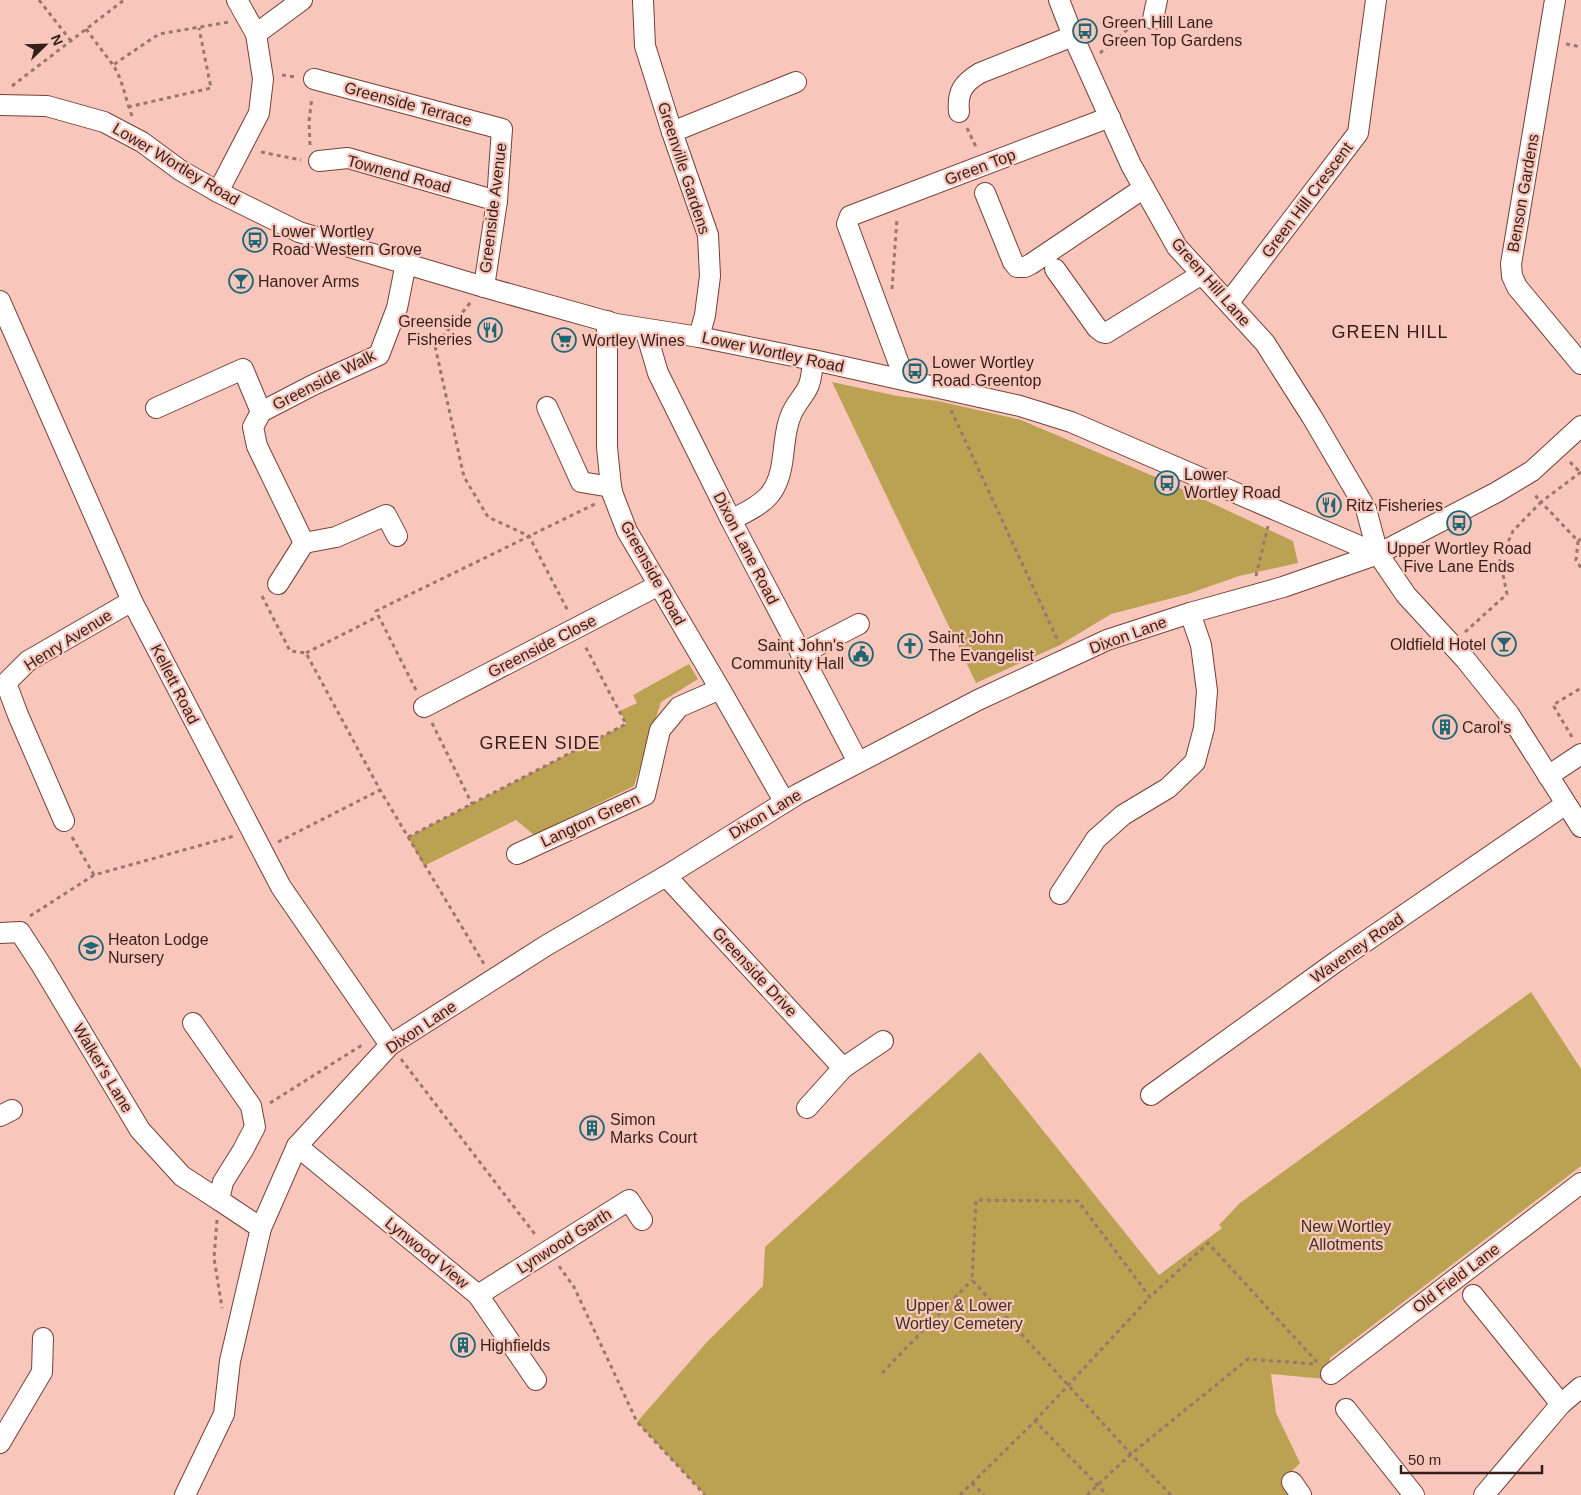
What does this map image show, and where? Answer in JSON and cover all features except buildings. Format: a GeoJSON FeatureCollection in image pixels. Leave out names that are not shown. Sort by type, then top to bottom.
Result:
{"type":"FeatureCollection","features":[{"type":"Feature","properties":{"kind":"street"},"geometry":{"type":"LineString","coordinates":[[218,192],[259,113],[261,72],[252,27],[237,0]]}},
{"type":"Feature","properties":{"kind":"street"},"geometry":{"type":"LineString","coordinates":[[252,27],[302,0]]}},
{"type":"Feature","properties":{"kind":"street","name":"Greenville Gardens"},"geometry":{"type":"LineString","coordinates":[[643,0],[645,46],[672,132],[708,235],[710,276],[705,315],[699,337]]}},
{"type":"Feature","properties":{"kind":"street","name":"Green Hill Lane"},"geometry":{"type":"LineString","coordinates":[[1059,0],[1073,36],[1131,165],[1177,247],[1265,343],[1312,417],[1366,509],[1378,554]]}},
{"type":"Feature","properties":{"kind":"street","name":"Green Hill Crescent"},"geometry":{"type":"LineString","coordinates":[[1229,302],[1358,133],[1376,0]]}},
{"type":"Feature","properties":{"kind":"street","name":"Benson Gardens"},"geometry":{"type":"LineString","coordinates":[[1555,0],[1511,264],[1512,276],[1517,287],[1581,364]]}},
{"type":"Feature","properties":{"kind":"street"},"geometry":{"type":"LineString","coordinates":[[959,112],[958,100],[962,89],[969,80],[1073,36]]}},
{"type":"Feature","properties":{"kind":"street","name":"Greenside Terrace"},"geometry":{"type":"LineString","coordinates":[[314,80],[502,130]]}},
{"type":"Feature","properties":{"kind":"street"},"geometry":{"type":"LineString","coordinates":[[672,132],[796,82]]}},
{"type":"Feature","properties":{"kind":"street","name":"Lower Wortley Road"},"geometry":{"type":"LineString","coordinates":[[4,97],[47,106],[104,122],[142,142],[180,170],[218,192],[299,232],[607,321],[813,360],[1020,406],[1071,422],[1378,554]]}},
{"type":"Feature","properties":{"kind":"street","name":"Green Top"},"geometry":{"type":"LineString","coordinates":[[905,380],[847,224],[850,216],[1110,117]]}},
{"type":"Feature","properties":{"kind":"street","name":"Greenside Avenue"},"geometry":{"type":"LineString","coordinates":[[484,287],[497,201],[502,130]]}},
{"type":"Feature","properties":{"kind":"street","name":"Townend Road"},"geometry":{"type":"LineString","coordinates":[[315,162],[348,158],[497,201]]}},
{"type":"Feature","properties":{"kind":"street"},"geometry":{"type":"LineString","coordinates":[[985,193],[1012,262],[1017,267],[1025,267],[1144,188]]}},
{"type":"Feature","properties":{"kind":"street","name":"Greenside Walk"},"geometry":{"type":"LineString","coordinates":[[304,543],[257,446],[253,426],[261,412],[313,385],[379,355],[397,308],[406,263]]}},
{"type":"Feature","properties":{"kind":"street"},"geometry":{"type":"LineString","coordinates":[[1055,269],[1097,328],[1106,333],[1202,274]]}},
{"type":"Feature","properties":{"kind":"street","name":"Kellett Road"},"geometry":{"type":"LineString","coordinates":[[0,301],[132,601],[252,832],[281,887],[386,1039]]}},
{"type":"Feature","properties":{"kind":"street","name":"Greenside Road"},"geometry":{"type":"LineString","coordinates":[[607,321],[606,447],[612,491],[627,531],[784,801]]}},
{"type":"Feature","properties":{"kind":"street","name":"Dixon Lane Road"},"geometry":{"type":"LineString","coordinates":[[645,329],[658,373],[731,520],[858,762]]}},
{"type":"Feature","properties":{"kind":"street"},"geometry":{"type":"LineString","coordinates":[[731,520],[762,503],[772,493],[778,483],[783,457],[784,435],[791,414],[808,388],[813,360]]}},
{"type":"Feature","properties":{"kind":"street"},"geometry":{"type":"LineString","coordinates":[[156,408],[243,369],[261,412]]}},
{"type":"Feature","properties":{"kind":"street"},"geometry":{"type":"LineString","coordinates":[[547,407],[581,482],[612,491]]}},
{"type":"Feature","properties":{"kind":"street","name":"Dixon Lane"},"geometry":{"type":"LineString","coordinates":[[185,1495],[224,1414],[230,1361],[261,1228],[297,1146],[386,1039],[493,980],[547,945],[666,876],[784,801],[978,700],[1107,640],[1283,586],[1378,554],[1532,472],[1581,426]]}},
{"type":"Feature","properties":{"kind":"street"},"geometry":{"type":"LineString","coordinates":[[278,584],[304,543],[336,537],[386,515],[397,536]]}},
{"type":"Feature","properties":{"kind":"street"},"geometry":{"type":"LineString","coordinates":[[1378,554],[1406,595],[1451,644],[1509,714],[1581,827]]}},
{"type":"Feature","properties":{"kind":"street","name":"Greenside Close"},"geometry":{"type":"LineString","coordinates":[[424,706],[659,585]]}},
{"type":"Feature","properties":{"kind":"street","name":"Henry Avenue"},"geometry":{"type":"LineString","coordinates":[[64,821],[18,715],[6,682],[28,661],[132,601]]}},
{"type":"Feature","properties":{"kind":"street"},"geometry":{"type":"LineString","coordinates":[[1060,894],[1096,838],[1123,816],[1168,788],[1195,762],[1204,728],[1207,691],[1201,645],[1190,613]]}},
{"type":"Feature","properties":{"kind":"street"},"geometry":{"type":"LineString","coordinates":[[801,654],[860,624]]}},
{"type":"Feature","properties":{"kind":"street","name":"Langton Green"},"geometry":{"type":"LineString","coordinates":[[517,854],[645,795],[660,730],[679,707],[720,689]]}},
{"type":"Feature","properties":{"kind":"street"},"geometry":{"type":"LineString","coordinates":[[1548,776],[1579,749]]}},
{"type":"Feature","properties":{"kind":"street","name":"Waveney Road"},"geometry":{"type":"LineString","coordinates":[[1151,1096],[1336,962],[1566,804]]}},
{"type":"Feature","properties":{"kind":"street","name":"Greenside Drive"},"geometry":{"type":"LineString","coordinates":[[666,876],[843,1068]]}},
{"type":"Feature","properties":{"kind":"street","name":"Walker's Lane"},"geometry":{"type":"LineString","coordinates":[[2,932],[20,932],[140,1130],[182,1176],[219,1200]]}},
{"type":"Feature","properties":{"kind":"street"},"geometry":{"type":"LineString","coordinates":[[193,1023],[251,1106],[254,1120],[244,1150],[223,1182],[219,1200],[261,1228]]}},
{"type":"Feature","properties":{"kind":"street"},"geometry":{"type":"LineString","coordinates":[[807,1108],[843,1068],[883,1041]]}},
{"type":"Feature","properties":{"kind":"street","name":"Lynwood View"},"geometry":{"type":"LineString","coordinates":[[297,1146],[478,1295],[536,1380]]}},
{"type":"Feature","properties":{"kind":"street","name":"Old Field Lane"},"geometry":{"type":"LineString","coordinates":[[1330,1374],[1581,1183]]}},
{"type":"Feature","properties":{"kind":"street","name":"Lynwood Garth"},"geometry":{"type":"LineString","coordinates":[[478,1295],[629,1200],[642,1220]]}},
{"type":"Feature","properties":{"kind":"street"},"geometry":{"type":"LineString","coordinates":[[1473,1295],[1561,1404]]}},
{"type":"Feature","properties":{"kind":"street"},"geometry":{"type":"LineString","coordinates":[[0,1443],[42,1372],[43,1338]]}},
{"type":"Feature","properties":{"kind":"street"},"geometry":{"type":"LineString","coordinates":[[1484,1495],[1561,1404],[1581,1387]]}},
{"type":"Feature","properties":{"kind":"street"},"geometry":{"type":"LineString","coordinates":[[1346,1409],[1414,1495]]}},
{"type":"Feature","properties":{"kind":"path"},"geometry":{"type":"LineString","coordinates":[[39,0],[71,41]]}},
{"type":"Feature","properties":{"kind":"path"},"geometry":{"type":"LineString","coordinates":[[4,97],[124,0]]}},
{"type":"Feature","properties":{"kind":"path"},"geometry":{"type":"LineString","coordinates":[[1086,65],[1155,8]]}},
{"type":"Feature","properties":{"kind":"path"},"geometry":{"type":"LineString","coordinates":[[113,65],[159,34],[199,27],[252,27]]}},
{"type":"Feature","properties":{"kind":"path","name":"Lower Wortley Road"},"geometry":{"type":"LineString","coordinates":[[128,106],[211,88],[199,27]]}},
{"type":"Feature","properties":{"kind":"path"},"geometry":{"type":"LineString","coordinates":[[86,29],[121,77],[125,98],[142,142]]}},
{"type":"Feature","properties":{"kind":"path"},"geometry":{"type":"LineString","coordinates":[[241,148],[315,162],[309,121],[314,80],[261,72]]}},
{"type":"Feature","properties":{"kind":"path"},"geometry":{"type":"LineString","coordinates":[[959,112],[984,165]]}},
{"type":"Feature","properties":{"kind":"path"},"geometry":{"type":"LineString","coordinates":[[892,297],[898,198]]}},
{"type":"Feature","properties":{"kind":"path"},"geometry":{"type":"LineString","coordinates":[[408,837],[626,724],[529,536],[488,516],[464,477],[434,346],[484,287]]}},
{"type":"Feature","properties":{"kind":"path"},"geometry":{"type":"LineString","coordinates":[[940,388],[1067,659]]}},
{"type":"Feature","properties":{"kind":"path"},"geometry":{"type":"LineString","coordinates":[[1451,644],[1507,594],[1500,560],[1513,531],[1541,502],[1581,472]]}},
{"type":"Feature","properties":{"kind":"path"},"geometry":{"type":"LineString","coordinates":[[472,804],[376,612],[529,536],[612,491]]}},
{"type":"Feature","properties":{"kind":"path"},"geometry":{"type":"LineString","coordinates":[[1541,502],[1579,540],[1576,560],[1581,568]]}},
{"type":"Feature","properties":{"kind":"path"},"geometry":{"type":"LineString","coordinates":[[1251,595],[1272,509]]}},
{"type":"Feature","properties":{"kind":"path"},"geometry":{"type":"LineString","coordinates":[[278,584],[259,591],[290,651],[306,653],[379,616]]}},
{"type":"Feature","properties":{"kind":"path"},"geometry":{"type":"LineString","coordinates":[[306,653],[380,790],[493,980]]}},
{"type":"Feature","properties":{"kind":"path"},"geometry":{"type":"LineString","coordinates":[[1579,749],[1553,706],[1581,688]]}},
{"type":"Feature","properties":{"kind":"path"},"geometry":{"type":"LineString","coordinates":[[262,850],[380,790]]}},
{"type":"Feature","properties":{"kind":"path"},"geometry":{"type":"LineString","coordinates":[[64,821],[94,875]]}},
{"type":"Feature","properties":{"kind":"path"},"geometry":{"type":"LineString","coordinates":[[2,932],[94,875],[252,832]]}},
{"type":"Feature","properties":{"kind":"path"},"geometry":{"type":"LineString","coordinates":[[254,1120],[386,1039]]}},
{"type":"Feature","properties":{"kind":"path"},"geometry":{"type":"LineString","coordinates":[[219,1200],[214,1258],[222,1314]]}},
{"type":"Feature","properties":{"kind":"path"},"geometry":{"type":"LineString","coordinates":[[882,1373],[972,1280],[976,1200],[1078,1201],[1150,1297]]}},
{"type":"Feature","properties":{"kind":"path"},"geometry":{"type":"LineString","coordinates":[[960,1495],[1035,1421],[1150,1297],[1208,1243],[1319,1364],[1248,1359],[1131,1454],[1087,1495]]}},
{"type":"Feature","properties":{"kind":"path"},"geometry":{"type":"LineString","coordinates":[[972,1280],[1131,1454],[1171,1495]]}},
{"type":"Feature","properties":{"kind":"path"},"geometry":{"type":"LineString","coordinates":[[1035,1421],[1108,1495]]}},
{"type":"Feature","properties":{"kind":"path"},"geometry":{"type":"LineString","coordinates":[[972,1483],[984,1495]]}},
{"type":"Feature","properties":{"kind":"green space"},"geometry":{"type":"Polygon","coordinates":[[[832,382],[897,396],[938,401],[1021,420],[1158,478],[1293,541],[1298,563],[1239,576],[1188,594],[1111,614],[1060,645],[976,683],[832,382]]]}},
{"type":"Feature","properties":{"kind":"green space"},"geometry":{"type":"Polygon","coordinates":[[[689,664],[698,679],[661,702],[634,786],[534,835],[516,820],[424,866],[408,837],[626,724],[620,711],[637,703],[633,695],[689,664]]]}},
{"type":"Feature","properties":{"kind":"green space","name":"Upper & Lower Wortley Cemetery"},"geometry":{"type":"Polygon","coordinates":[[[1531,992],[1581,1069],[1581,1166],[1330,1358],[1326,1379],[1271,1374],[1276,1413],[1300,1463],[1285,1478],[1297,1495],[705,1495],[637,1422],[707,1342],[763,1286],[765,1247],[980,1052],[1159,1275],[1222,1228],[1219,1225],[1240,1203],[1531,992]]]}},
{"type":"Feature","properties":{"kind":"place","name":"Green Hill Lane Green Top Gardens"},"geometry":{"type":"Point","coordinates":[1085,31]}},
{"type":"Feature","properties":{"kind":"place","name":"Lower Wortley Road Western Grove"},"geometry":{"type":"Point","coordinates":[255,240]}},
{"type":"Feature","properties":{"kind":"place","name":"Hanover Arms"},"geometry":{"type":"Point","coordinates":[241,281]}},
{"type":"Feature","properties":{"kind":"place","name":"Greenside Fisheries"},"geometry":{"type":"Point","coordinates":[490,330]}},
{"type":"Feature","properties":{"kind":"place","name":"Wortley Wines"},"geometry":{"type":"Point","coordinates":[564,340]}},
{"type":"Feature","properties":{"kind":"place","name":"Lower Wortley Road Greentop"},"geometry":{"type":"Point","coordinates":[915,371]}},
{"type":"Feature","properties":{"kind":"place","name":"Lower Wortley Road"},"geometry":{"type":"Point","coordinates":[1167,483]}},
{"type":"Feature","properties":{"kind":"place","name":"Ritz Fisheries"},"geometry":{"type":"Point","coordinates":[1329,505]}},
{"type":"Feature","properties":{"kind":"place","name":"Upper Wortley Road Five Lane Ends"},"geometry":{"type":"Point","coordinates":[1459,523]}},
{"type":"Feature","properties":{"kind":"place","name":"Oldfield Hotel"},"geometry":{"type":"Point","coordinates":[1504,644]}},
{"type":"Feature","properties":{"kind":"place","name":"Saint John The Evangelist"},"geometry":{"type":"Point","coordinates":[910,646]}},
{"type":"Feature","properties":{"kind":"place","name":"Saint John's Community Hall"},"geometry":{"type":"Point","coordinates":[861,654]}},
{"type":"Feature","properties":{"kind":"place","name":"Carol's"},"geometry":{"type":"Point","coordinates":[1445,727]}},
{"type":"Feature","properties":{"kind":"place","name":"Heaton Lodge Nursery"},"geometry":{"type":"Point","coordinates":[91,948]}},
{"type":"Feature","properties":{"kind":"place","name":"Simon Marks Court"},"geometry":{"type":"Point","coordinates":[592,1128]}},
{"type":"Feature","properties":{"kind":"place","name":"Highfields"},"geometry":{"type":"Point","coordinates":[463,1345]}},
{"type":"Feature","properties":{"kind":"district","name":"GREEN HILL"},"geometry":{"type":"Point","coordinates":[1390,332]}},
{"type":"Feature","properties":{"kind":"district","name":"GREEN SIDE"},"geometry":{"type":"Point","coordinates":[540,743]}},
{"type":"Feature","properties":{"kind":"park label","name":"New Wortley Allotments"},"geometry":{"type":"Point","coordinates":[1346,1235]}}]}
